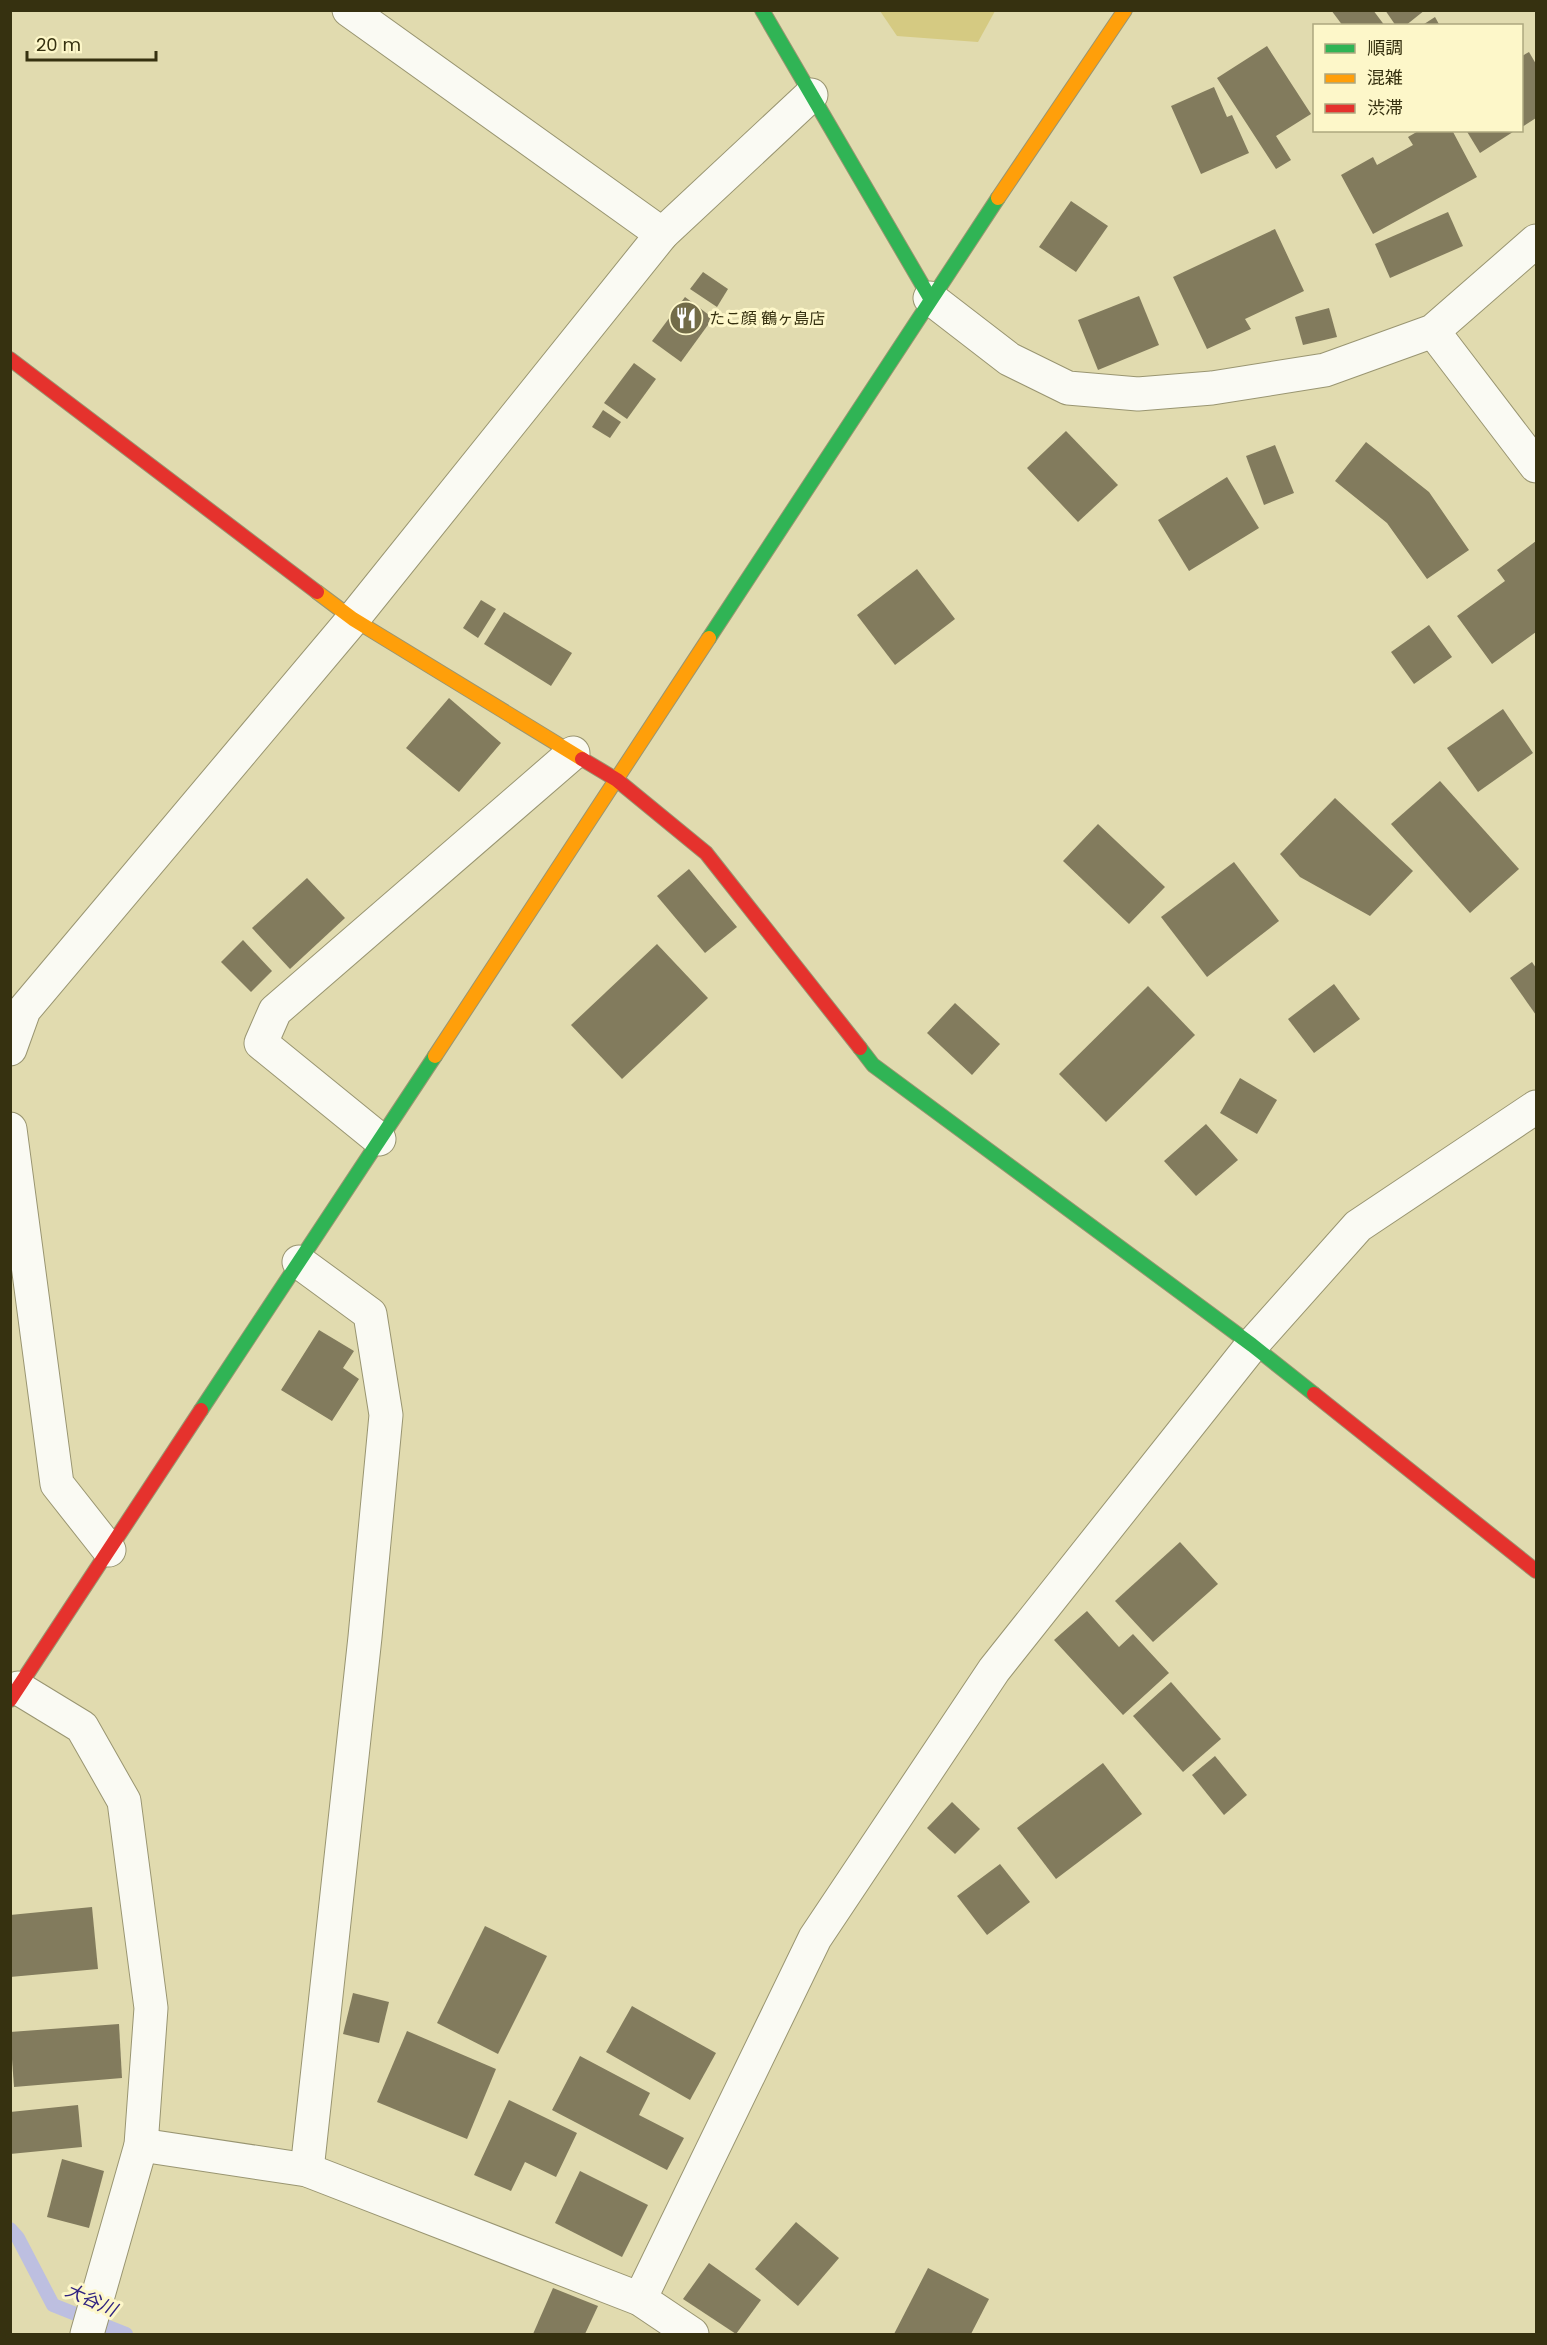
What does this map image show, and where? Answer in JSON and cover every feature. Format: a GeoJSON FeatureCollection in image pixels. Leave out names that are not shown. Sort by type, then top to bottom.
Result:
{"type":"FeatureCollection","features":[{"type":"Feature","properties":{"kind":"street"},"geometry":{"type":"LineString","coordinates":[[349,10],[662,234]]}},
{"type":"Feature","properties":{"kind":"street"},"geometry":{"type":"LineString","coordinates":[[762,10],[930,298],[1009,360],[1068,388],[1138,394],[1212,388],[1325,370],[1433,331],[1536,241]]}},
{"type":"Feature","properties":{"kind":"street"},"geometry":{"type":"LineString","coordinates":[[87,2334],[141,2145],[152,2008],[124,1801],[82,1727],[14,1694],[617,780],[930,298],[1125,10]]}},
{"type":"Feature","properties":{"kind":"street"},"geometry":{"type":"LineString","coordinates":[[10,1049],[24,1010],[353,620],[662,234],[811,95]]}},
{"type":"Feature","properties":{"kind":"street"},"geometry":{"type":"LineString","coordinates":[[1433,331],[1536,466]]}},
{"type":"Feature","properties":{"kind":"street"},"geometry":{"type":"LineString","coordinates":[[10,359],[353,620],[617,780],[706,853],[873,1065],[1252,1345],[1536,1571]]}},
{"type":"Feature","properties":{"kind":"street"},"geometry":{"type":"LineString","coordinates":[[379,1138],[261,1043],[275,1011],[573,753]]}},
{"type":"Feature","properties":{"kind":"street"},"geometry":{"type":"LineString","coordinates":[[640,2300],[815,1938],[994,1670],[1252,1345],[1358,1226],[1536,1107]]}},
{"type":"Feature","properties":{"kind":"street"},"geometry":{"type":"LineString","coordinates":[[10,1128],[57,1484],[109,1550]]}},
{"type":"Feature","properties":{"kind":"street"},"geometry":{"type":"LineString","coordinates":[[299,1262],[370,1314],[386,1415],[364,1649],[307,2170]]}},
{"type":"Feature","properties":{"kind":"street"},"geometry":{"type":"LineString","coordinates":[[141,2145],[307,2170],[640,2300],[692,2334]]}},
{"type":"Feature","properties":{"kind":"shaded area"},"geometry":{"type":"Polygon","coordinates":[[[880,11],[995,11],[978,42],[897,36],[880,11]]]}},
{"type":"Feature","properties":{"kind":"building"},"geometry":{"type":"Polygon","coordinates":[[[1331,10],[1373,10],[1384,24],[1342,24],[1331,10]]]}},
{"type":"Feature","properties":{"kind":"building"},"geometry":{"type":"Polygon","coordinates":[[[1385,10],[1425,10],[1408,24],[1395,24],[1385,10]]]}},
{"type":"Feature","properties":{"kind":"building"},"geometry":{"type":"Polygon","coordinates":[[[1435,17],[1439,24],[1424,24],[1435,17]]]}},
{"type":"Feature","properties":{"kind":"building"},"geometry":{"type":"Polygon","coordinates":[[[1267,46],[1311,114],[1276,136],[1291,160],[1276,169],[1217,78],[1267,46]]]}},
{"type":"Feature","properties":{"kind":"building"},"geometry":{"type":"Polygon","coordinates":[[[1529,52],[1536,64],[1536,118],[1523,126],[1523,55],[1529,52]]]}},
{"type":"Feature","properties":{"kind":"building"},"geometry":{"type":"Polygon","coordinates":[[[1214,87],[1227,117],[1232,115],[1249,153],[1201,174],[1171,106],[1214,87]]]}},
{"type":"Feature","properties":{"kind":"building"},"geometry":{"type":"Polygon","coordinates":[[[1417,132],[1453,132],[1477,177],[1373,234],[1341,175],[1373,157],[1377,165],[1413,145],[1408,137],[1417,132]]]}},
{"type":"Feature","properties":{"kind":"building"},"geometry":{"type":"Polygon","coordinates":[[[1467,132],[1513,132],[1480,153],[1467,132]]]}},
{"type":"Feature","properties":{"kind":"building"},"geometry":{"type":"Polygon","coordinates":[[[1071,201],[1108,226],[1076,272],[1039,247],[1071,201]]]}},
{"type":"Feature","properties":{"kind":"building"},"geometry":{"type":"Polygon","coordinates":[[[1448,212],[1463,246],[1390,278],[1375,244],[1448,212]]]}},
{"type":"Feature","properties":{"kind":"building"},"geometry":{"type":"Polygon","coordinates":[[[1275,229],[1304,291],[1245,319],[1251,329],[1207,349],[1173,277],[1275,229]]]}},
{"type":"Feature","properties":{"kind":"building"},"geometry":{"type":"Polygon","coordinates":[[[703,272],[728,289],[717,307],[690,289],[703,272]]]}},
{"type":"Feature","properties":{"kind":"building"},"geometry":{"type":"Polygon","coordinates":[[[1139,296],[1159,345],[1098,370],[1078,320],[1139,296]]]}},
{"type":"Feature","properties":{"kind":"building"},"geometry":{"type":"Polygon","coordinates":[[[685,297],[713,318],[681,362],[652,341],[685,297]]]}},
{"type":"Feature","properties":{"kind":"building"},"geometry":{"type":"Polygon","coordinates":[[[1329,308],[1337,337],[1303,345],[1295,317],[1329,308]]]}},
{"type":"Feature","properties":{"kind":"building"},"geometry":{"type":"Polygon","coordinates":[[[634,363],[656,379],[627,419],[604,403],[634,363]]]}},
{"type":"Feature","properties":{"kind":"building"},"geometry":{"type":"Polygon","coordinates":[[[603,410],[621,422],[610,438],[592,427],[603,410]]]}},
{"type":"Feature","properties":{"kind":"building"},"geometry":{"type":"Polygon","coordinates":[[[1066,431],[1118,485],[1078,522],[1027,468],[1066,431]]]}},
{"type":"Feature","properties":{"kind":"building"},"geometry":{"type":"Polygon","coordinates":[[[1366,442],[1429,492],[1469,550],[1427,579],[1387,523],[1335,481],[1366,442]]]}},
{"type":"Feature","properties":{"kind":"building"},"geometry":{"type":"Polygon","coordinates":[[[1275,445],[1294,493],[1264,505],[1246,456],[1275,445]]]}},
{"type":"Feature","properties":{"kind":"building"},"geometry":{"type":"Polygon","coordinates":[[[1227,477],[1259,528],[1189,571],[1158,520],[1227,477]]]}},
{"type":"Feature","properties":{"kind":"building"},"geometry":{"type":"Polygon","coordinates":[[[1536,541],[1536,632],[1492,664],[1457,616],[1505,581],[1497,570],[1536,541]]]}},
{"type":"Feature","properties":{"kind":"building"},"geometry":{"type":"Polygon","coordinates":[[[917,569],[955,619],[895,665],[857,615],[917,569]]]}},
{"type":"Feature","properties":{"kind":"building"},"geometry":{"type":"Polygon","coordinates":[[[481,600],[496,609],[478,638],[463,628],[481,600]]]}},
{"type":"Feature","properties":{"kind":"building"},"geometry":{"type":"Polygon","coordinates":[[[504,612],[572,653],[551,686],[484,644],[504,612]]]}},
{"type":"Feature","properties":{"kind":"building"},"geometry":{"type":"Polygon","coordinates":[[[1429,625],[1452,657],[1414,684],[1391,652],[1429,625]]]}},
{"type":"Feature","properties":{"kind":"building"},"geometry":{"type":"Polygon","coordinates":[[[449,698],[501,743],[459,792],[406,748],[449,698]]]}},
{"type":"Feature","properties":{"kind":"building"},"geometry":{"type":"Polygon","coordinates":[[[1503,709],[1533,753],[1478,792],[1447,748],[1503,709]]]}},
{"type":"Feature","properties":{"kind":"building"},"geometry":{"type":"Polygon","coordinates":[[[1440,781],[1519,869],[1470,913],[1391,824],[1440,781]]]}},
{"type":"Feature","properties":{"kind":"building"},"geometry":{"type":"Polygon","coordinates":[[[1335,798],[1413,871],[1370,916],[1300,877],[1280,854],[1335,798]]]}},
{"type":"Feature","properties":{"kind":"building"},"geometry":{"type":"Polygon","coordinates":[[[1098,824],[1165,887],[1129,924],[1063,861],[1098,824]]]}},
{"type":"Feature","properties":{"kind":"building"},"geometry":{"type":"Polygon","coordinates":[[[1234,862],[1279,921],[1207,977],[1161,917],[1234,862]]]}},
{"type":"Feature","properties":{"kind":"building"},"geometry":{"type":"Polygon","coordinates":[[[689,869],[737,927],[705,953],[657,896],[689,869]]]}},
{"type":"Feature","properties":{"kind":"building"},"geometry":{"type":"Polygon","coordinates":[[[307,878],[345,918],[290,969],[252,928],[307,878]]]}},
{"type":"Feature","properties":{"kind":"building"},"geometry":{"type":"Polygon","coordinates":[[[243,940],[272,971],[251,992],[221,962],[243,940]]]}},
{"type":"Feature","properties":{"kind":"building"},"geometry":{"type":"Polygon","coordinates":[[[657,944],[708,998],[622,1079],[571,1025],[657,944]]]}},
{"type":"Feature","properties":{"kind":"building"},"geometry":{"type":"Polygon","coordinates":[[[1532,962],[1536,968],[1536,1015],[1510,978],[1532,962]]]}},
{"type":"Feature","properties":{"kind":"building"},"geometry":{"type":"Polygon","coordinates":[[[1334,984],[1360,1019],[1314,1053],[1288,1019],[1334,984]]]}},
{"type":"Feature","properties":{"kind":"building"},"geometry":{"type":"Polygon","coordinates":[[[1148,986],[1195,1035],[1106,1122],[1059,1074],[1148,986]]]}},
{"type":"Feature","properties":{"kind":"building"},"geometry":{"type":"Polygon","coordinates":[[[955,1003],[1000,1044],[972,1075],[927,1033],[955,1003]]]}},
{"type":"Feature","properties":{"kind":"building"},"geometry":{"type":"Polygon","coordinates":[[[1240,1078],[1277,1100],[1257,1134],[1220,1113],[1240,1078]]]}},
{"type":"Feature","properties":{"kind":"building"},"geometry":{"type":"Polygon","coordinates":[[[1206,1124],[1238,1160],[1196,1196],[1164,1161],[1206,1124]]]}},
{"type":"Feature","properties":{"kind":"building"},"geometry":{"type":"Polygon","coordinates":[[[319,1330],[354,1351],[343,1368],[359,1379],[332,1421],[281,1390],[319,1330]]]}},
{"type":"Feature","properties":{"kind":"building"},"geometry":{"type":"Polygon","coordinates":[[[1180,1542],[1218,1584],[1153,1642],[1115,1601],[1180,1542]]]}},
{"type":"Feature","properties":{"kind":"building"},"geometry":{"type":"Polygon","coordinates":[[[1087,1611],[1119,1647],[1133,1634],[1169,1673],[1123,1715],[1054,1640],[1087,1611]]]}},
{"type":"Feature","properties":{"kind":"building"},"geometry":{"type":"Polygon","coordinates":[[[1171,1682],[1221,1739],[1183,1772],[1133,1716],[1171,1682]]]}},
{"type":"Feature","properties":{"kind":"building"},"geometry":{"type":"Polygon","coordinates":[[[1215,1756],[1247,1795],[1224,1815],[1192,1775],[1215,1756]]]}},
{"type":"Feature","properties":{"kind":"building"},"geometry":{"type":"Polygon","coordinates":[[[1103,1763],[1142,1814],[1056,1879],[1017,1828],[1103,1763]]]}},
{"type":"Feature","properties":{"kind":"building"},"geometry":{"type":"Polygon","coordinates":[[[952,1802],[980,1829],[955,1854],[927,1828],[952,1802]]]}},
{"type":"Feature","properties":{"kind":"building"},"geometry":{"type":"Polygon","coordinates":[[[1000,1864],[1030,1902],[987,1935],[957,1896],[1000,1864]]]}},
{"type":"Feature","properties":{"kind":"building"},"geometry":{"type":"Polygon","coordinates":[[[92,1907],[98,1969],[10,1977],[10,1915],[92,1907]]]}},
{"type":"Feature","properties":{"kind":"building"},"geometry":{"type":"Polygon","coordinates":[[[485,1926],[547,1956],[498,2054],[437,2023],[485,1926]]]}},
{"type":"Feature","properties":{"kind":"building"},"geometry":{"type":"Polygon","coordinates":[[[353,1993],[389,2002],[379,2043],[343,2034],[353,1993]]]}},
{"type":"Feature","properties":{"kind":"building"},"geometry":{"type":"Polygon","coordinates":[[[632,2006],[716,2053],[690,2100],[606,2052],[632,2006]]]}},
{"type":"Feature","properties":{"kind":"building"},"geometry":{"type":"Polygon","coordinates":[[[119,2024],[122,2078],[14,2087],[10,2032],[119,2024]]]}},
{"type":"Feature","properties":{"kind":"building"},"geometry":{"type":"Polygon","coordinates":[[[407,2031],[496,2069],[467,2139],[377,2102],[407,2031]]]}},
{"type":"Feature","properties":{"kind":"building"},"geometry":{"type":"Polygon","coordinates":[[[580,2056],[650,2093],[639,2115],[684,2138],[667,2170],[552,2110],[580,2056]]]}},
{"type":"Feature","properties":{"kind":"building"},"geometry":{"type":"Polygon","coordinates":[[[509,2100],[577,2133],[556,2177],[525,2162],[511,2191],[474,2175],[509,2100]]]}},
{"type":"Feature","properties":{"kind":"building"},"geometry":{"type":"Polygon","coordinates":[[[78,2105],[82,2147],[10,2154],[10,2112],[78,2105]]]}},
{"type":"Feature","properties":{"kind":"building"},"geometry":{"type":"Polygon","coordinates":[[[62,2159],[104,2171],[89,2228],[47,2217],[62,2159]]]}},
{"type":"Feature","properties":{"kind":"building"},"geometry":{"type":"Polygon","coordinates":[[[580,2171],[648,2205],[622,2257],[555,2223],[580,2171]]]}},
{"type":"Feature","properties":{"kind":"building"},"geometry":{"type":"Polygon","coordinates":[[[796,2222],[839,2258],[798,2306],[755,2269],[796,2222]]]}},
{"type":"Feature","properties":{"kind":"building"},"geometry":{"type":"Polygon","coordinates":[[[709,2263],[761,2300],[736,2334],[683,2299],[709,2263]]]}},
{"type":"Feature","properties":{"kind":"building"},"geometry":{"type":"Polygon","coordinates":[[[928,2268],[989,2299],[971,2334],[894,2334],[928,2268]]]}},
{"type":"Feature","properties":{"kind":"building"},"geometry":{"type":"Polygon","coordinates":[[[553,2288],[598,2306],[585,2334],[533,2334],[553,2288]]]}},
{"type":"Feature","properties":{"kind":"waterway","name":"大谷川"},"geometry":{"type":"LineString","coordinates":[[10,2229],[18,2238],[53,2305],[126,2334]]}},
{"type":"Feature","properties":{"kind":"traffic: fast"},"geometry":{"type":"LineString","coordinates":[[762,10],[930,298]]}},
{"type":"Feature","properties":{"kind":"traffic: fast"},"geometry":{"type":"LineString","coordinates":[[709,638],[998,198]]}},
{"type":"Feature","properties":{"kind":"traffic: fast"},"geometry":{"type":"LineString","coordinates":[[860,1048],[873,1065],[1252,1345],[1314,1394]]}},
{"type":"Feature","properties":{"kind":"traffic: fast"},"geometry":{"type":"LineString","coordinates":[[201,1410],[435,1056]]}},
{"type":"Feature","properties":{"kind":"traffic: slow"},"geometry":{"type":"LineString","coordinates":[[998,198],[1125,10]]}},
{"type":"Feature","properties":{"kind":"traffic: slow"},"geometry":{"type":"LineString","coordinates":[[317,592],[353,619],[582,759]]}},
{"type":"Feature","properties":{"kind":"traffic: slow"},"geometry":{"type":"LineString","coordinates":[[435,1056],[709,638]]}},
{"type":"Feature","properties":{"kind":"traffic: jam"},"geometry":{"type":"LineString","coordinates":[[10,359],[317,592]]}},
{"type":"Feature","properties":{"kind":"traffic: jam"},"geometry":{"type":"LineString","coordinates":[[582,759],[617,780],[706,853],[860,1048]]}},
{"type":"Feature","properties":{"kind":"traffic: jam"},"geometry":{"type":"LineString","coordinates":[[1314,1394],[1536,1571]]}},
{"type":"Feature","properties":{"kind":"traffic: jam"},"geometry":{"type":"LineString","coordinates":[[10,1700],[201,1410]]}},
{"type":"Feature","properties":{"kind":"place","name":"たこ顔 鶴ヶ島店"},"geometry":{"type":"Point","coordinates":[686,318]}}]}
